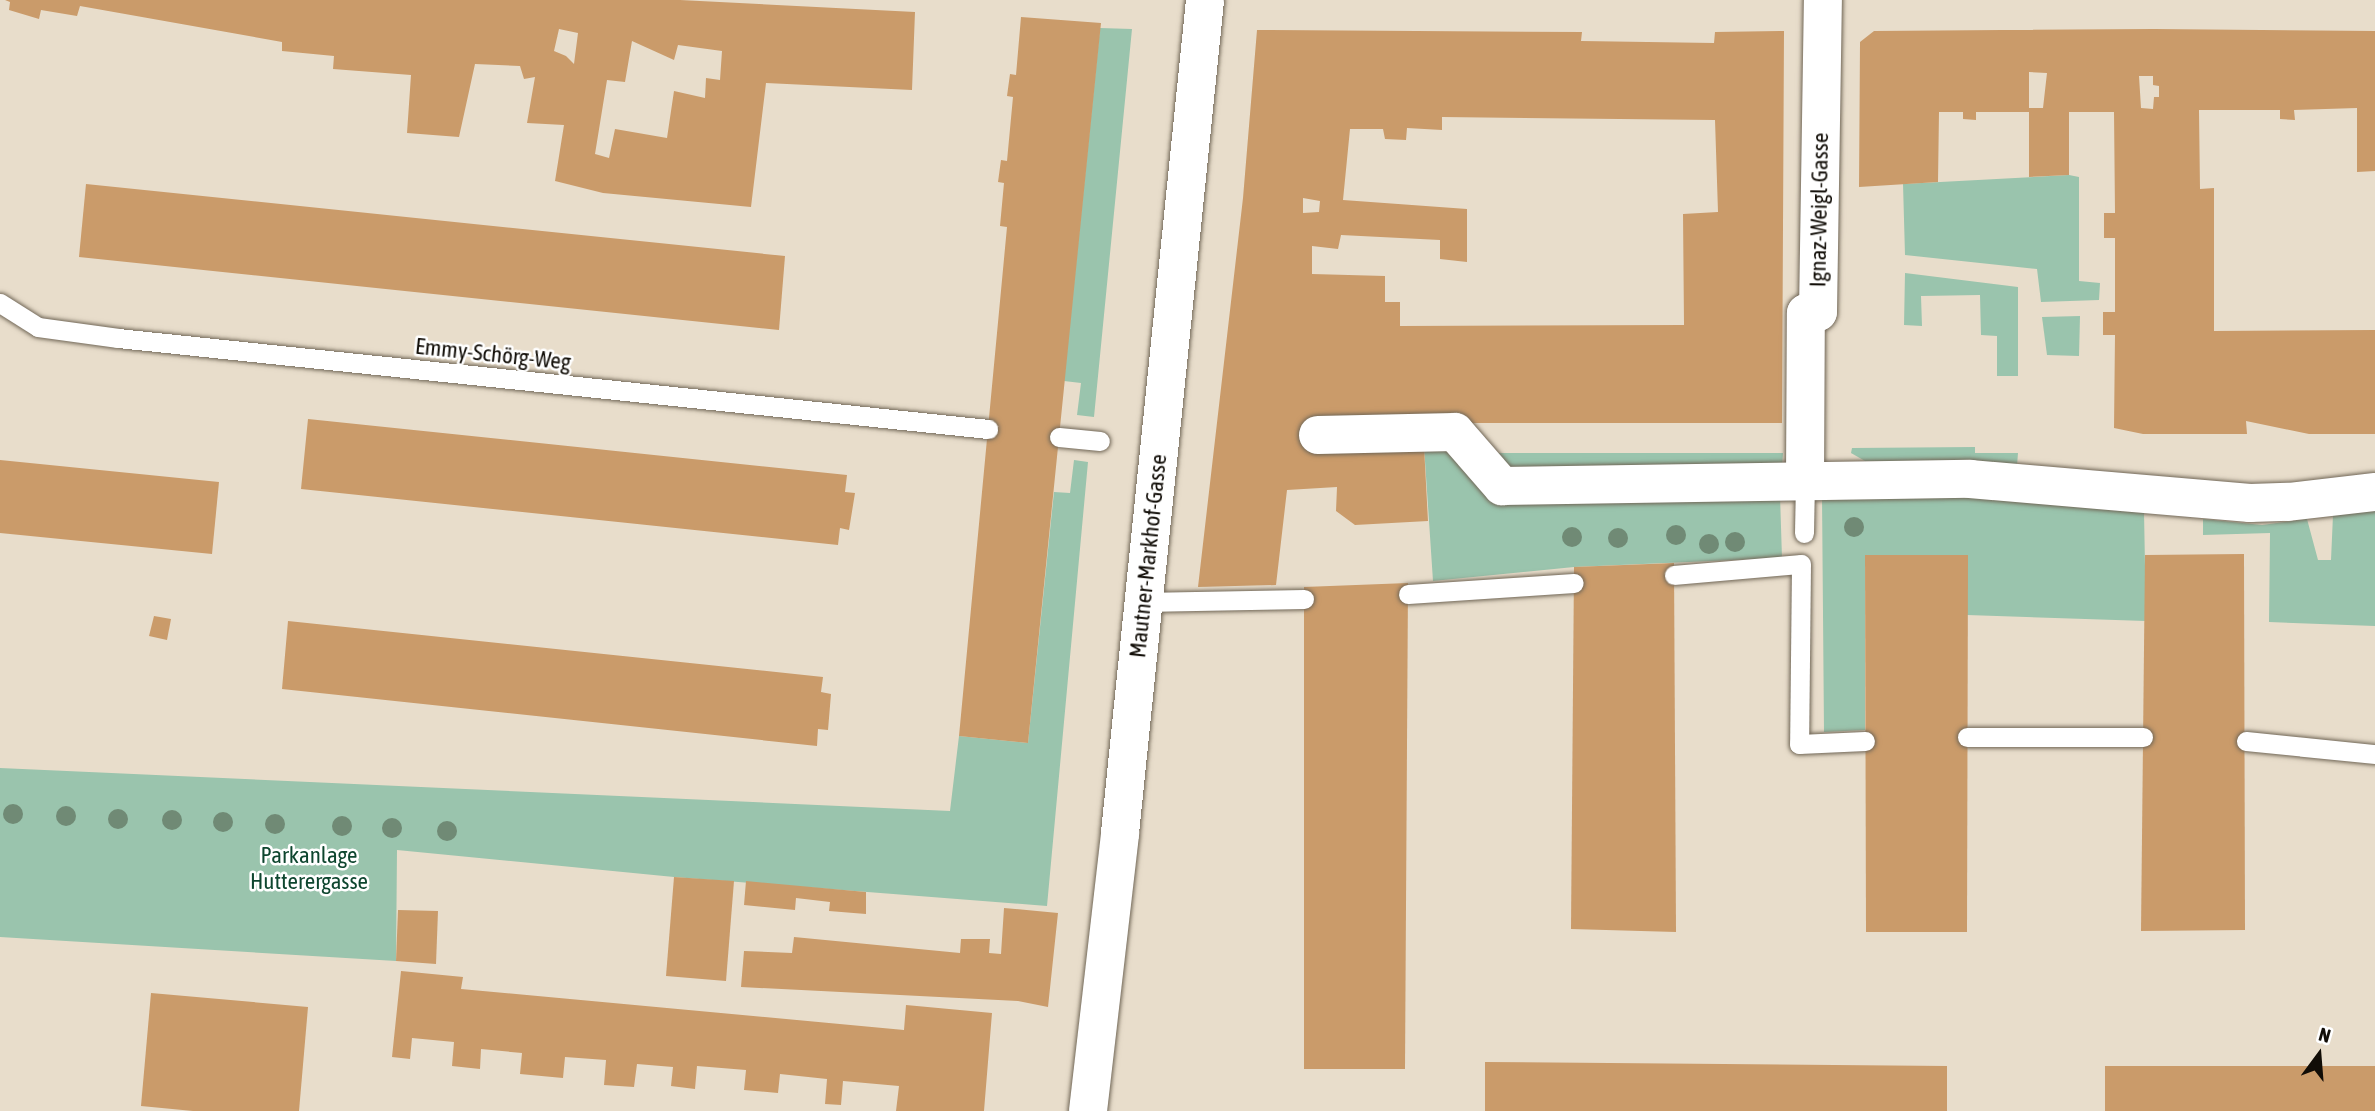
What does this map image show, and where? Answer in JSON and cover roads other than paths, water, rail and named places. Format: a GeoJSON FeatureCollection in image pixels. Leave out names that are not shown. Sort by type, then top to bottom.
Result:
{"type":"FeatureCollection","features":[{"type":"Feature","properties":{"kind":"street","name":"Mautner-Markhof-Gasse"},"geometry":{"type":"LineString","coordinates":[[1088,1111],[1119,847],[1205,0]]}},
{"type":"Feature","properties":{"kind":"street","name":"Ignaz-Weigl-Gasse"},"geometry":{"type":"LineString","coordinates":[[1805,480],[1805,313],[1818,312],[1824,0]]}},
{"type":"Feature","properties":{"kind":"street"},"geometry":{"type":"LineString","coordinates":[[1318,435],[1455,432],[1502,486],[1970,479],[2249,503],[2288,502],[2375,492]]}},
{"type":"Feature","properties":{"kind":"lane","name":"Emmy-Schörg-Weg"},"geometry":{"type":"LineString","coordinates":[[0,303],[38,327],[118,338],[988,429]]}},
{"type":"Feature","properties":{"kind":"lane"},"geometry":{"type":"LineString","coordinates":[[1059,437],[1100,441]]}},
{"type":"Feature","properties":{"kind":"lane","name":"Ignaz-Weigl-Gasse"},"geometry":{"type":"LineString","coordinates":[[1804,533],[1805,480]]}},
{"type":"Feature","properties":{"kind":"lane"},"geometry":{"type":"LineString","coordinates":[[1674,575],[1801,564],[1799,744],[1865,741]]}},
{"type":"Feature","properties":{"kind":"lane"},"geometry":{"type":"LineString","coordinates":[[1408,594],[1574,583]]}},
{"type":"Feature","properties":{"kind":"lane"},"geometry":{"type":"LineString","coordinates":[[1142,602],[1304,599]]}},
{"type":"Feature","properties":{"kind":"lane"},"geometry":{"type":"LineString","coordinates":[[1967,737],[2143,737]]}},
{"type":"Feature","properties":{"kind":"lane"},"geometry":{"type":"LineString","coordinates":[[2246,741],[2375,754]]}},
{"type":"Feature","properties":{"kind":"park label","name":"Parkanlage Hutterergasse"},"geometry":{"type":"Point","coordinates":[309,868]}}]}
